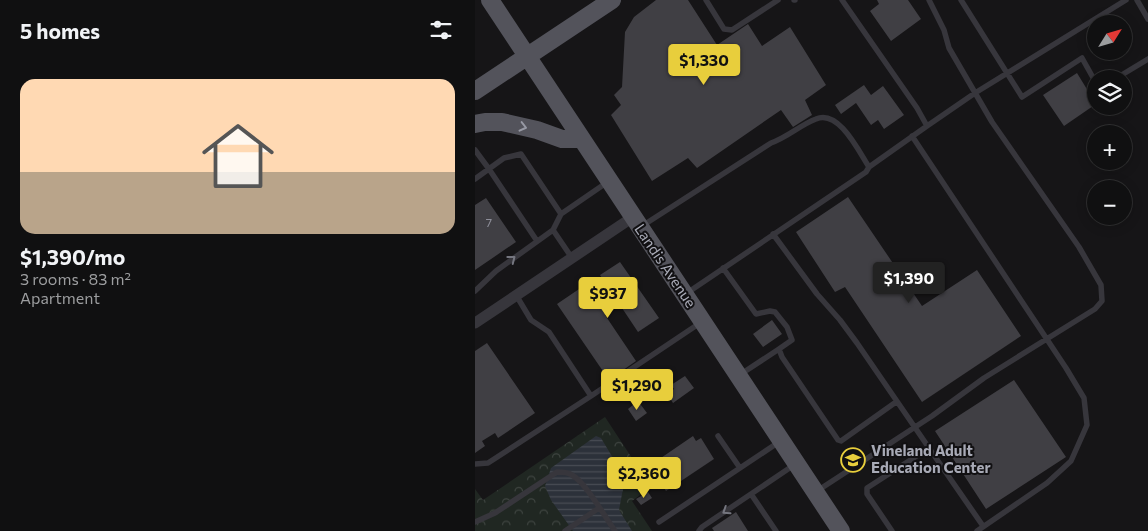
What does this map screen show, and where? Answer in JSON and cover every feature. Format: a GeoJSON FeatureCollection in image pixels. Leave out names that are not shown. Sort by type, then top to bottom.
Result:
{"type":"FeatureCollection","features":[{"type":"Feature","properties":{"kind":"main road","name":"Landis Avenue"},"geometry":{"type":"LineString","coordinates":[[490,0],[841,531]]}},
{"type":"Feature","properties":{"kind":"main road"},"geometry":{"type":"LineString","coordinates":[[475,91],[612,0]]}},
{"type":"Feature","properties":{"kind":"main road"},"geometry":{"type":"LineString","coordinates":[[475,124],[502,122],[537,130],[562,139],[581,139]]}},
{"type":"Feature","properties":{"kind":"street"},"geometry":{"type":"LineString","coordinates":[[475,322],[572,258],[637,222]]}},
{"type":"Feature","properties":{"kind":"lane"},"geometry":{"type":"LineString","coordinates":[[706,0],[724,29],[732,30],[778,0]]}},
{"type":"Feature","properties":{"kind":"lane"},"geometry":{"type":"LineString","coordinates":[[841,0],[917,108],[927,126]]}},
{"type":"Feature","properties":{"kind":"lane"},"geometry":{"type":"LineString","coordinates":[[815,493],[984,378],[1095,309],[1102,300],[1101,285],[1079,247],[992,122],[949,48],[944,30],[929,0]]}},
{"type":"Feature","properties":{"kind":"lane"},"geometry":{"type":"LineString","coordinates":[[961,0],[1022,97],[1082,58],[1089,70]]}},
{"type":"Feature","properties":{"kind":"lane"},"geometry":{"type":"LineString","coordinates":[[685,294],[866,172],[869,167],[975,93],[1126,0]]}},
{"type":"Feature","properties":{"kind":"lane"},"geometry":{"type":"LineString","coordinates":[[1137,0],[1148,19]]}},
{"type":"Feature","properties":{"kind":"lane"},"geometry":{"type":"LineString","coordinates":[[1130,70],[1148,59]]}},
{"type":"Feature","properties":{"kind":"lane"},"geometry":{"type":"LineString","coordinates":[[637,222],[771,143],[785,139],[817,118],[827,118],[843,127],[869,167]]}},
{"type":"Feature","properties":{"kind":"lane"},"geometry":{"type":"LineString","coordinates":[[912,136],[1084,398],[1087,425],[1071,461],[1047,483],[977,531]]}},
{"type":"Feature","properties":{"kind":"lane"},"geometry":{"type":"LineString","coordinates":[[475,150],[537,241]]}},
{"type":"Feature","properties":{"kind":"lane"},"geometry":{"type":"LineString","coordinates":[[475,179],[505,158],[521,154],[561,214]]}},
{"type":"Feature","properties":{"kind":"lane"},"geometry":{"type":"LineString","coordinates":[[475,291],[496,271],[553,230],[561,214],[609,181]]}},
{"type":"Feature","properties":{"kind":"lane"},"geometry":{"type":"LineString","coordinates":[[553,230],[572,258]]}},
{"type":"Feature","properties":{"kind":"lane"},"geometry":{"type":"LineString","coordinates":[[773,234],[817,294],[857,343],[983,526]]}},
{"type":"Feature","properties":{"kind":"lane"},"geometry":{"type":"LineString","coordinates":[[723,268],[756,314],[770,311],[775,312],[787,327],[792,340],[738,376]]}},
{"type":"Feature","properties":{"kind":"lane"},"geometry":{"type":"LineString","coordinates":[[515,295],[531,320],[549,332],[591,396]]}},
{"type":"Feature","properties":{"kind":"lane"},"geometry":{"type":"LineString","coordinates":[[475,464],[488,463],[702,321]]}},
{"type":"Feature","properties":{"kind":"lane"},"geometry":{"type":"LineString","coordinates":[[779,349],[782,358],[838,440],[841,441],[896,402]]}},
{"type":"Feature","properties":{"kind":"lane"},"geometry":{"type":"LineString","coordinates":[[718,436],[740,468]]}},
{"type":"Feature","properties":{"kind":"lane"},"geometry":{"type":"LineString","coordinates":[[659,522],[781,441]]}},
{"type":"Feature","properties":{"kind":"lane"},"geometry":{"type":"LineString","coordinates":[[892,531],[867,494],[867,488],[929,448]]}},
{"type":"Feature","properties":{"kind":"lane"},"geometry":{"type":"LineString","coordinates":[[699,531],[702,527],[796,464]]}},
{"type":"Feature","properties":{"kind":"lane"},"geometry":{"type":"LineString","coordinates":[[475,522],[495,513],[557,472],[571,474],[577,478],[615,531]]}},
{"type":"Feature","properties":{"kind":"lane"},"geometry":{"type":"LineString","coordinates":[[751,494],[776,531]]}},
{"type":"Feature","properties":{"kind":"lane"},"geometry":{"type":"LineString","coordinates":[[565,531],[599,508]]}},
{"type":"Feature","properties":{"kind":"green space"},"geometry":{"type":"Polygon","coordinates":[[[605,417],[651,487],[632,501],[652,531],[475,531],[475,489],[483,500],[605,417]]]}},
{"type":"Feature","properties":{"kind":"shaded area"},"geometry":{"type":"Polygon","coordinates":[[[596,436],[601,438],[625,478],[619,510],[632,531],[573,531],[551,500],[545,486],[551,468],[596,436]]]}},
{"type":"Feature","properties":{"kind":"building"},"geometry":{"type":"Polygon","coordinates":[[[656,0],[688,0],[717,45],[748,24],[762,46],[790,27],[826,85],[805,100],[812,115],[793,127],[781,110],[697,168],[688,158],[652,181],[611,115],[621,105],[614,95],[622,87],[625,32],[634,17],[656,0]]]}},
{"type":"Feature","properties":{"kind":"building"},"geometry":{"type":"Polygon","coordinates":[[[877,0],[908,0],[921,19],[891,41],[870,11],[879,4],[877,0]]]}},
{"type":"Feature","properties":{"kind":"building"},"geometry":{"type":"Polygon","coordinates":[[[1077,73],[1087,89],[1087,110],[1064,126],[1043,95],[1077,73]]]}},
{"type":"Feature","properties":{"kind":"building"},"geometry":{"type":"Polygon","coordinates":[[[864,85],[871,95],[883,86],[904,115],[884,129],[878,120],[871,125],[856,103],[841,114],[835,105],[864,85]]]}},
{"type":"Feature","properties":{"kind":"building"},"geometry":{"type":"Polygon","coordinates":[[[848,197],[922,306],[977,270],[1021,336],[922,402],[845,287],[835,292],[796,232],[848,197]]]}},
{"type":"Feature","properties":{"kind":"building"},"geometry":{"type":"Polygon","coordinates":[[[486,198],[516,242],[475,270],[475,205],[486,198]]]}},
{"type":"Feature","properties":{"kind":"building"},"geometry":{"type":"Polygon","coordinates":[[[620,262],[659,318],[638,332],[620,305],[605,315],[636,361],[609,380],[557,304],[585,285],[597,304],[612,293],[600,275],[620,262]]]}},
{"type":"Feature","properties":{"kind":"building"},"geometry":{"type":"Polygon","coordinates":[[[772,320],[782,334],[763,347],[753,334],[772,320]]]}},
{"type":"Feature","properties":{"kind":"building"},"geometry":{"type":"Polygon","coordinates":[[[487,343],[535,413],[498,438],[495,433],[482,441],[485,446],[475,453],[475,351],[487,343]]]}},
{"type":"Feature","properties":{"kind":"building"},"geometry":{"type":"Polygon","coordinates":[[[685,376],[694,388],[673,403],[667,394],[674,389],[671,385],[685,376]]]}},
{"type":"Feature","properties":{"kind":"building"},"geometry":{"type":"Polygon","coordinates":[[[1014,380],[1066,457],[986,509],[935,431],[1014,380]]]}},
{"type":"Feature","properties":{"kind":"building"},"geometry":{"type":"Polygon","coordinates":[[[638,401],[647,413],[636,421],[628,409],[638,401]]]}},
{"type":"Feature","properties":{"kind":"building"},"geometry":{"type":"Polygon","coordinates":[[[693,436],[696,441],[701,438],[714,459],[666,491],[657,477],[659,475],[654,469],[657,467],[655,462],[693,436]]]}},
{"type":"Feature","properties":{"kind":"building"},"geometry":{"type":"Polygon","coordinates":[[[648,492],[652,498],[641,505],[636,499],[648,492]]]}},
{"type":"Feature","properties":{"kind":"building"},"geometry":{"type":"Polygon","coordinates":[[[736,512],[748,531],[714,531],[712,528],[736,512]]]}},
{"type":"Feature","properties":{"kind":"place","name":"Vineland Adult Education Center"},"geometry":{"type":"Point","coordinates":[853,460]}}]}
